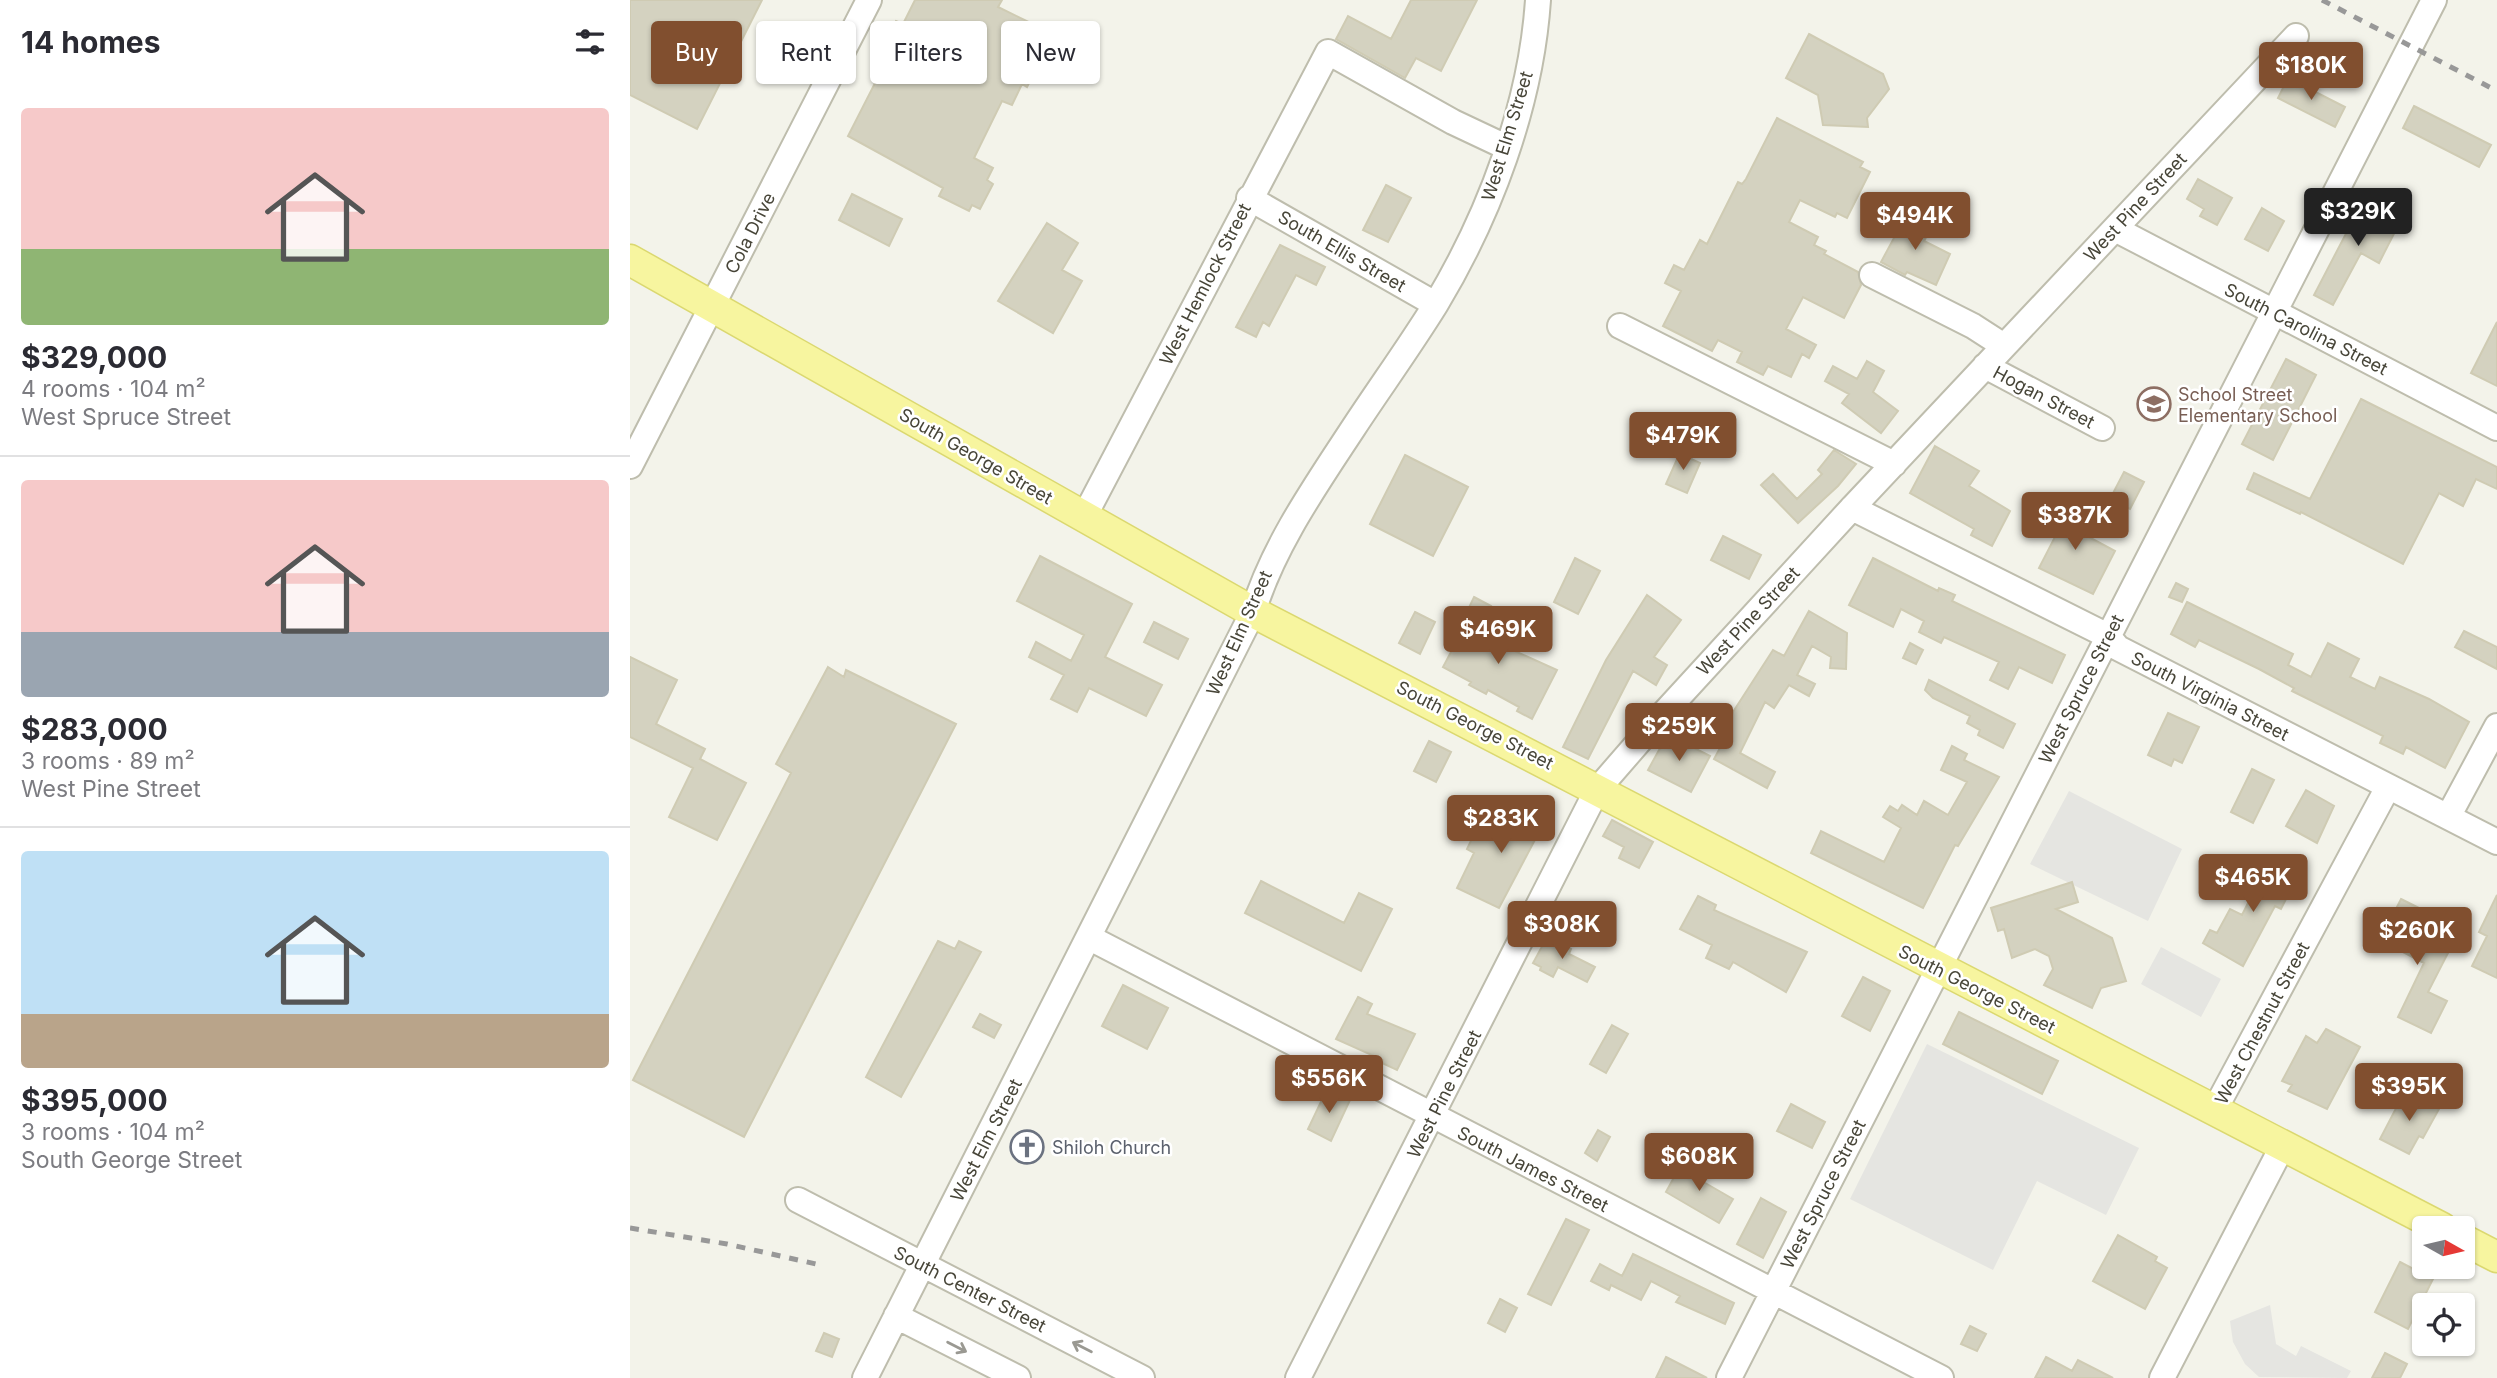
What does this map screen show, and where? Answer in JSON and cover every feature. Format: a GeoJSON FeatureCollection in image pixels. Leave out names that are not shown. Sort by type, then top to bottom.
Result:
{"type":"FeatureCollection","features":[{"type":"Feature","properties":{"kind":"main road","name":"South George Street"},"geometry":{"type":"LineString","coordinates":[[630,260],[1253,612],[2418,1216]]}},
{"type":"Feature","properties":{"kind":"main road"},"geometry":{"type":"LineString","coordinates":[[2475,1246],[2497,1257]]}},
{"type":"Feature","properties":{"kind":"street","name":"Cola Drive"},"geometry":{"type":"LineString","coordinates":[[630,466],[869,0]]}},
{"type":"Feature","properties":{"kind":"street","name":"West Elm Street"},"geometry":{"type":"LineString","coordinates":[[865,1378],[1253,612],[1265,574],[1313,492],[1436,304],[1481,217],[1506,147],[1528,70],[1538,0]]}},
{"type":"Feature","properties":{"kind":"street","name":"West Spruce Street"},"geometry":{"type":"LineString","coordinates":[[1729,1378],[2434,0]]}},
{"type":"Feature","properties":{"kind":"street","name":"West Pine Street"},"geometry":{"type":"LineString","coordinates":[[1298,1378],[1597,790],[1650,727],[1852,508],[2296,36]]}},
{"type":"Feature","properties":{"kind":"street","name":"West Hemlock Street"},"geometry":{"type":"LineString","coordinates":[[1084,517],[1249,198],[1328,52],[1464,128],[1506,147]]}},
{"type":"Feature","properties":{"kind":"street","name":"South Ellis Street"},"geometry":{"type":"LineString","coordinates":[[1249,198],[1436,304]]}},
{"type":"Feature","properties":{"kind":"street","name":"South Carolina Street"},"geometry":{"type":"LineString","coordinates":[[2115,229],[2497,428]]}},
{"type":"Feature","properties":{"kind":"street"},"geometry":{"type":"LineString","coordinates":[[1872,275],[1973,326],[2004,346]]}},
{"type":"Feature","properties":{"kind":"street"},"geometry":{"type":"LineString","coordinates":[[1620,326],[1894,464]]}},
{"type":"Feature","properties":{"kind":"street","name":"Hogan Street"},"geometry":{"type":"LineString","coordinates":[[1985,366],[2102,428]]}},
{"type":"Feature","properties":{"kind":"street","name":"South Virginia Street"},"geometry":{"type":"LineString","coordinates":[[1852,508],[2108,636],[2118,648],[2497,842]]}},
{"type":"Feature","properties":{"kind":"street"},"geometry":{"type":"LineString","coordinates":[[2448,817],[2497,726]]}},
{"type":"Feature","properties":{"kind":"street","name":"West Chestnut Street"},"geometry":{"type":"LineString","coordinates":[[2214,1111],[2388,787]]}},
{"type":"Feature","properties":{"kind":"street","name":"South James Street"},"geometry":{"type":"LineString","coordinates":[[1090,938],[1432,1118],[1941,1378]]}},
{"type":"Feature","properties":{"kind":"street"},"geometry":{"type":"LineString","coordinates":[[2162,1378],[2282,1147]]}},
{"type":"Feature","properties":{"kind":"street","name":"South Center Street"},"geometry":{"type":"LineString","coordinates":[[798,1200],[1142,1378]]}},
{"type":"Feature","properties":{"kind":"street"},"geometry":{"type":"LineString","coordinates":[[896,1316],[1018,1378]]}},
{"type":"Feature","properties":{"kind":"shaded area"},"geometry":{"type":"Polygon","coordinates":[[[2069,791],[2182,849],[2148,921],[2030,864],[2069,791]]]}},
{"type":"Feature","properties":{"kind":"shaded area"},"geometry":{"type":"Polygon","coordinates":[[[2161,947],[2221,979],[2201,1017],[2141,984],[2161,947]]]}},
{"type":"Feature","properties":{"kind":"shaded area"},"geometry":{"type":"Polygon","coordinates":[[[1927,1044],[2139,1148],[2106,1215],[2037,1181],[1993,1270],[1850,1199],[1927,1044]]]}},
{"type":"Feature","properties":{"kind":"shaded area"},"geometry":{"type":"Polygon","coordinates":[[[2270,1305],[2276,1344],[2296,1356],[2301,1346],[2351,1371],[2347,1378],[2259,1377],[2245,1364],[2233,1342],[2230,1321],[2270,1305]]]}},
{"type":"Feature","properties":{"kind":"building"},"geometry":{"type":"Polygon","coordinates":[[[630,0],[762,0],[742,40],[742,21],[651,21],[651,84],[720,84],[697,129],[630,95],[630,0]]]}},
{"type":"Feature","properties":{"kind":"building"},"geometry":{"type":"Polygon","coordinates":[[[915,0],[1002,0],[998,7],[1027,21],[1001,21],[1001,84],[1022,84],[1012,105],[1002,101],[974,158],[993,168],[987,180],[993,184],[980,209],[972,205],[969,211],[939,196],[943,188],[848,136],[875,84],[987,84],[987,21],[904,21],[915,0]]]}},
{"type":"Feature","properties":{"kind":"building"},"geometry":{"type":"Polygon","coordinates":[[[1411,0],[1477,0],[1441,71],[1416,58],[1405,78],[1336,39],[1348,16],[1391,39],[1411,0]]]}},
{"type":"Feature","properties":{"kind":"building"},"geometry":{"type":"Polygon","coordinates":[[[1809,34],[1883,74],[1889,89],[1867,118],[1868,127],[1823,125],[1818,95],[1786,78],[1809,34]]]}},
{"type":"Feature","properties":{"kind":"building"},"geometry":{"type":"Polygon","coordinates":[[[2288,78],[2345,107],[2335,127],[2278,98],[2288,78]]]}},
{"type":"Feature","properties":{"kind":"building"},"geometry":{"type":"Polygon","coordinates":[[[2414,106],[2491,145],[2479,167],[2403,128],[2414,106]]]}},
{"type":"Feature","properties":{"kind":"building"},"geometry":{"type":"Polygon","coordinates":[[[1777,118],[1863,162],[1860,167],[1870,172],[1847,218],[1837,213],[1835,217],[1800,200],[1789,222],[1818,237],[1814,245],[1826,251],[1824,254],[1858,272],[1861,285],[1844,318],[1803,297],[1786,329],[1816,345],[1809,358],[1802,354],[1791,377],[1768,366],[1763,375],[1737,362],[1742,352],[1718,340],[1712,351],[1663,326],[1681,291],[1665,283],[1674,265],[1684,270],[1700,240],[1707,244],[1738,182],[1742,184],[1746,179],[1777,118]]]}},
{"type":"Feature","properties":{"kind":"building"},"geometry":{"type":"Polygon","coordinates":[[[2198,179],[2232,198],[2217,225],[2200,216],[2204,209],[2187,199],[2198,179]]]}},
{"type":"Feature","properties":{"kind":"building"},"geometry":{"type":"Polygon","coordinates":[[[1386,185],[1411,198],[1388,242],[1363,230],[1386,185]]]}},
{"type":"Feature","properties":{"kind":"building"},"geometry":{"type":"Polygon","coordinates":[[[852,194],[902,219],[889,246],[839,220],[852,194]]]}},
{"type":"Feature","properties":{"kind":"building"},"geometry":{"type":"Polygon","coordinates":[[[2363,201],[2401,220],[2379,263],[2361,253],[2333,305],[2314,295],[2363,201]]]}},
{"type":"Feature","properties":{"kind":"building"},"geometry":{"type":"Polygon","coordinates":[[[2262,208],[2284,221],[2268,251],[2245,239],[2262,208]]]}},
{"type":"Feature","properties":{"kind":"building"},"geometry":{"type":"Polygon","coordinates":[[[1908,212],[1924,221],[1921,228],[1929,232],[1924,241],[1950,254],[1936,285],[1907,272],[1905,275],[1881,262],[1908,212]]]}},
{"type":"Feature","properties":{"kind":"building"},"geometry":{"type":"Polygon","coordinates":[[[1047,223],[1078,243],[1062,270],[1082,281],[1053,333],[998,301],[1047,223]]]}},
{"type":"Feature","properties":{"kind":"building"},"geometry":{"type":"Polygon","coordinates":[[[1280,245],[1325,267],[1316,285],[1296,275],[1269,326],[1263,322],[1256,337],[1236,327],[1280,245]]]}},
{"type":"Feature","properties":{"kind":"building"},"geometry":{"type":"Polygon","coordinates":[[[2497,322],[2497,386],[2471,373],[2497,322]]]}},
{"type":"Feature","properties":{"kind":"building"},"geometry":{"type":"Polygon","coordinates":[[[2286,359],[2316,375],[2273,460],[2242,444],[2286,359]]]}},
{"type":"Feature","properties":{"kind":"building"},"geometry":{"type":"Polygon","coordinates":[[[1867,361],[1884,371],[1873,392],[1898,411],[1881,433],[1842,403],[1849,394],[1825,381],[1833,366],[1857,379],[1867,361]]]}},
{"type":"Feature","properties":{"kind":"building"},"geometry":{"type":"Polygon","coordinates":[[[2361,399],[2497,467],[2497,489],[2476,479],[2463,506],[2439,493],[2403,564],[2301,512],[2300,514],[2247,489],[2254,473],[2310,499],[2361,399]]]}},
{"type":"Feature","properties":{"kind":"building"},"geometry":{"type":"Polygon","coordinates":[[[1935,446],[1979,471],[1969,486],[2010,511],[1992,546],[1971,535],[1974,529],[1910,493],[1935,446]]]}},
{"type":"Feature","properties":{"kind":"building"},"geometry":{"type":"Polygon","coordinates":[[[1682,448],[1694,454],[1691,459],[1700,463],[1687,493],[1666,484],[1682,448]]]}},
{"type":"Feature","properties":{"kind":"building"},"geometry":{"type":"Polygon","coordinates":[[[1834,450],[1856,464],[1838,486],[1798,523],[1761,485],[1773,474],[1797,499],[1822,474],[1818,470],[1834,450]]]}},
{"type":"Feature","properties":{"kind":"building"},"geometry":{"type":"Polygon","coordinates":[[[1405,455],[1468,487],[1433,556],[1370,524],[1405,455]]]}},
{"type":"Feature","properties":{"kind":"building"},"geometry":{"type":"Polygon","coordinates":[[[2124,472],[2144,482],[2130,509],[2110,499],[2124,472]]]}},
{"type":"Feature","properties":{"kind":"building"},"geometry":{"type":"Polygon","coordinates":[[[2065,498],[2080,506],[2070,527],[2115,551],[2093,594],[2039,568],[2055,537],[2048,533],[2065,498]]]}},
{"type":"Feature","properties":{"kind":"building"},"geometry":{"type":"Polygon","coordinates":[[[1723,536],[1761,555],[1749,579],[1711,560],[1723,536]]]}},
{"type":"Feature","properties":{"kind":"building"},"geometry":{"type":"Polygon","coordinates":[[[1040,556],[1132,604],[1105,657],[1162,685],[1146,716],[1089,688],[1077,712],[1051,699],[1064,675],[1029,657],[1036,642],[1071,661],[1084,635],[1017,601],[1040,556]]]}},
{"type":"Feature","properties":{"kind":"building"},"geometry":{"type":"Polygon","coordinates":[[[1575,558],[1600,571],[1578,614],[1554,602],[1575,558]]]}},
{"type":"Feature","properties":{"kind":"building"},"geometry":{"type":"Polygon","coordinates":[[[1873,558],[1938,591],[1939,588],[1955,595],[1952,601],[2065,655],[2052,683],[2019,667],[2008,689],[1990,680],[1999,662],[1944,637],[1941,643],[1919,632],[1924,621],[1901,609],[1893,627],[1849,605],[1873,558]]]}},
{"type":"Feature","properties":{"kind":"building"},"geometry":{"type":"Polygon","coordinates":[[[2176,583],[2188,589],[2182,602],[2169,597],[2176,583]]]}},
{"type":"Feature","properties":{"kind":"building"},"geometry":{"type":"Polygon","coordinates":[[[1647,595],[1681,620],[1654,657],[1667,665],[1656,685],[1633,671],[1588,759],[1563,747],[1606,660],[1647,595]]]}},
{"type":"Feature","properties":{"kind":"building"},"geometry":{"type":"Polygon","coordinates":[[[1474,597],[1491,606],[1477,634],[1557,670],[1532,719],[1517,711],[1519,707],[1488,690],[1486,694],[1469,685],[1471,682],[1443,667],[1469,618],[1465,616],[1474,597]]]}},
{"type":"Feature","properties":{"kind":"building"},"geometry":{"type":"Polygon","coordinates":[[[2187,602],[2293,654],[2288,665],[2311,677],[2328,643],[2359,659],[2350,677],[2375,689],[2380,677],[2429,699],[2469,722],[2445,768],[2406,747],[2403,754],[2380,743],[2383,736],[2292,691],[2294,688],[2259,669],[2199,640],[2195,647],[2171,634],[2187,602]]]}},
{"type":"Feature","properties":{"kind":"building"},"geometry":{"type":"Polygon","coordinates":[[[1809,611],[1847,633],[1846,669],[1830,668],[1831,657],[1812,646],[1797,675],[1815,684],[1809,696],[1789,685],[1774,708],[1765,702],[1740,753],[1775,772],[1767,788],[1714,759],[1727,735],[1723,733],[1733,712],[1773,650],[1784,656],[1809,611]]]}},
{"type":"Feature","properties":{"kind":"building"},"geometry":{"type":"Polygon","coordinates":[[[1415,612],[1435,622],[1420,654],[1399,643],[1415,612]]]}},
{"type":"Feature","properties":{"kind":"building"},"geometry":{"type":"Polygon","coordinates":[[[1154,622],[1188,639],[1178,659],[1144,642],[1154,622]]]}},
{"type":"Feature","properties":{"kind":"building"},"geometry":{"type":"Polygon","coordinates":[[[2464,631],[2497,647],[2497,669],[2455,647],[2464,631]]]}},
{"type":"Feature","properties":{"kind":"building"},"geometry":{"type":"Polygon","coordinates":[[[1910,643],[1923,650],[1916,664],[1903,658],[1910,643]]]}},
{"type":"Feature","properties":{"kind":"building"},"geometry":{"type":"Polygon","coordinates":[[[630,657],[677,680],[656,724],[705,749],[700,759],[746,783],[717,840],[669,817],[693,768],[630,737],[630,657]]]}},
{"type":"Feature","properties":{"kind":"building"},"geometry":{"type":"Polygon","coordinates":[[[828,667],[844,677],[846,670],[956,724],[744,1137],[633,1080],[791,773],[776,764],[828,667]]]}},
{"type":"Feature","properties":{"kind":"building"},"geometry":{"type":"Polygon","coordinates":[[[1929,680],[2015,724],[2003,748],[1978,735],[1980,730],[1967,723],[1970,716],[1933,698],[1925,690],[1929,680]]]}},
{"type":"Feature","properties":{"kind":"building"},"geometry":{"type":"Polygon","coordinates":[[[2168,713],[2199,727],[2182,763],[2174,759],[2171,766],[2148,755],[2168,713]]]}},
{"type":"Feature","properties":{"kind":"building"},"geometry":{"type":"Polygon","coordinates":[[[1675,732],[1692,747],[1710,756],[1691,792],[1648,770],[1659,750],[1675,732]]]}},
{"type":"Feature","properties":{"kind":"building"},"geometry":{"type":"Polygon","coordinates":[[[1429,741],[1451,752],[1436,782],[1414,771],[1429,741]]]}},
{"type":"Feature","properties":{"kind":"building"},"geometry":{"type":"Polygon","coordinates":[[[1952,746],[1967,754],[1964,760],[1999,777],[1958,846],[1955,845],[1923,908],[1811,853],[1821,831],[1884,862],[1901,828],[1883,817],[1890,806],[1898,811],[1902,805],[1917,815],[1924,801],[1948,815],[1967,782],[1941,770],[1952,746]]]}},
{"type":"Feature","properties":{"kind":"building"},"geometry":{"type":"Polygon","coordinates":[[[2252,769],[2274,780],[2253,823],[2231,812],[2252,769]]]}},
{"type":"Feature","properties":{"kind":"building"},"geometry":{"type":"Polygon","coordinates":[[[2306,790],[2334,806],[2317,843],[2286,826],[2306,790]]]}},
{"type":"Feature","properties":{"kind":"building"},"geometry":{"type":"Polygon","coordinates":[[[1515,801],[1548,815],[1499,908],[1457,888],[1474,853],[1467,849],[1478,826],[1499,836],[1515,801]]]}},
{"type":"Feature","properties":{"kind":"building"},"geometry":{"type":"Polygon","coordinates":[[[1612,820],[1653,842],[1639,868],[1619,858],[1624,847],[1603,836],[1612,820]]]}},
{"type":"Feature","properties":{"kind":"building"},"geometry":{"type":"Polygon","coordinates":[[[2270,859],[2299,873],[2281,909],[2275,906],[2243,966],[2203,943],[2210,930],[2217,933],[2230,909],[2242,915],[2270,859]]]}},
{"type":"Feature","properties":{"kind":"building"},"geometry":{"type":"Polygon","coordinates":[[[1261,881],[1344,923],[1359,893],[1392,909],[1361,971],[1245,913],[1261,881]]]}},
{"type":"Feature","properties":{"kind":"building"},"geometry":{"type":"Polygon","coordinates":[[[2072,882],[2078,902],[2056,909],[2112,938],[2126,981],[2101,988],[2092,1008],[2044,985],[2053,969],[2049,956],[2035,949],[2012,958],[2004,929],[1998,931],[1991,908],[2072,882]]]}},
{"type":"Feature","properties":{"kind":"building"},"geometry":{"type":"Polygon","coordinates":[[[2497,895],[2497,978],[2472,966],[2487,936],[2479,932],[2497,895]]]}},
{"type":"Feature","properties":{"kind":"building"},"geometry":{"type":"Polygon","coordinates":[[[1698,896],[1716,905],[1714,910],[1807,952],[1786,992],[1733,962],[1729,969],[1706,958],[1712,945],[1680,929],[1698,896]]]}},
{"type":"Feature","properties":{"kind":"building"},"geometry":{"type":"Polygon","coordinates":[[[2401,899],[2423,910],[2411,934],[2448,953],[2428,992],[2447,1001],[2431,1033],[2398,1017],[2424,963],[2380,940],[2401,899]]]}},
{"type":"Feature","properties":{"kind":"building"},"geometry":{"type":"Polygon","coordinates":[[[938,941],[955,949],[959,941],[981,952],[901,1097],[866,1077],[938,941]]]}},
{"type":"Feature","properties":{"kind":"building"},"geometry":{"type":"Polygon","coordinates":[[[1545,941],[1554,945],[1556,941],[1571,949],[1569,954],[1595,967],[1587,982],[1558,967],[1553,977],[1540,970],[1541,967],[1533,963],[1545,941]]]}},
{"type":"Feature","properties":{"kind":"building"},"geometry":{"type":"Polygon","coordinates":[[[1863,977],[1890,991],[1870,1031],[1842,1016],[1863,977]]]}},
{"type":"Feature","properties":{"kind":"building"},"geometry":{"type":"Polygon","coordinates":[[[1123,985],[1168,1008],[1147,1049],[1102,1026],[1123,985]]]}},
{"type":"Feature","properties":{"kind":"building"},"geometry":{"type":"Polygon","coordinates":[[[1358,997],[1372,1004],[1367,1014],[1415,1034],[1397,1070],[1382,1063],[1383,1060],[1336,1039],[1358,997]]]}},
{"type":"Feature","properties":{"kind":"building"},"geometry":{"type":"Polygon","coordinates":[[[1959,1012],[2058,1061],[2042,1094],[1943,1044],[1959,1012]]]}},
{"type":"Feature","properties":{"kind":"building"},"geometry":{"type":"Polygon","coordinates":[[[980,1014],[1001,1025],[994,1038],[973,1027],[980,1014]]]}},
{"type":"Feature","properties":{"kind":"building"},"geometry":{"type":"Polygon","coordinates":[[[1612,1025],[1628,1034],[1606,1073],[1590,1064],[1612,1025]]]}},
{"type":"Feature","properties":{"kind":"building"},"geometry":{"type":"Polygon","coordinates":[[[2326,1029],[2360,1047],[2327,1109],[2288,1091],[2292,1085],[2282,1081],[2306,1036],[2317,1043],[2326,1029]]]}},
{"type":"Feature","properties":{"kind":"building"},"geometry":{"type":"Polygon","coordinates":[[[1327,1089],[1350,1100],[1331,1141],[1308,1129],[1327,1089]]]}},
{"type":"Feature","properties":{"kind":"building"},"geometry":{"type":"Polygon","coordinates":[[[2405,1091],[2439,1109],[2423,1138],[2419,1136],[2409,1154],[2380,1139],[2405,1091]]]}},
{"type":"Feature","properties":{"kind":"building"},"geometry":{"type":"Polygon","coordinates":[[[1791,1104],[1825,1122],[1812,1148],[1777,1131],[1791,1104]]]}},
{"type":"Feature","properties":{"kind":"building"},"geometry":{"type":"Polygon","coordinates":[[[1598,1130],[1610,1137],[1597,1161],[1585,1153],[1598,1130]]]}},
{"type":"Feature","properties":{"kind":"building"},"geometry":{"type":"Polygon","coordinates":[[[1683,1161],[1704,1173],[1700,1180],[1733,1199],[1719,1223],[1666,1192],[1683,1161]]]}},
{"type":"Feature","properties":{"kind":"building"},"geometry":{"type":"Polygon","coordinates":[[[1761,1198],[1786,1212],[1763,1258],[1737,1244],[1761,1198]]]}},
{"type":"Feature","properties":{"kind":"building"},"geometry":{"type":"Polygon","coordinates":[[[1566,1219],[1589,1230],[1551,1305],[1528,1294],[1566,1219]]]}},
{"type":"Feature","properties":{"kind":"building"},"geometry":{"type":"Polygon","coordinates":[[[2118,1235],[2157,1257],[2155,1261],[2167,1268],[2145,1309],[2093,1281],[2118,1235]]]}},
{"type":"Feature","properties":{"kind":"building"},"geometry":{"type":"Polygon","coordinates":[[[1633,1254],[1734,1303],[1725,1324],[1676,1302],[1680,1296],[1651,1281],[1641,1300],[1611,1285],[1609,1290],[1591,1281],[1600,1264],[1622,1276],[1633,1254]]]}},
{"type":"Feature","properties":{"kind":"building"},"geometry":{"type":"Polygon","coordinates":[[[2400,1262],[2412,1268],[2412,1279],[2433,1279],[2426,1293],[2412,1293],[2412,1321],[2408,1329],[2375,1312],[2400,1262]]]}},
{"type":"Feature","properties":{"kind":"building"},"geometry":{"type":"Polygon","coordinates":[[[1500,1299],[1517,1308],[1505,1332],[1488,1323],[1500,1299]]]}},
{"type":"Feature","properties":{"kind":"building"},"geometry":{"type":"Polygon","coordinates":[[[1970,1326],[1986,1334],[1977,1351],[1961,1344],[1970,1326]]]}},
{"type":"Feature","properties":{"kind":"building"},"geometry":{"type":"Polygon","coordinates":[[[824,1333],[839,1339],[832,1357],[816,1351],[824,1333]]]}},
{"type":"Feature","properties":{"kind":"building"},"geometry":{"type":"Polygon","coordinates":[[[2385,1353],[2407,1364],[2400,1378],[2372,1378],[2385,1353]]]}},
{"type":"Feature","properties":{"kind":"building"},"geometry":{"type":"Polygon","coordinates":[[[1666,1357],[1707,1378],[1656,1378],[1666,1357]]]}},
{"type":"Feature","properties":{"kind":"building"},"geometry":{"type":"Polygon","coordinates":[[[2046,1357],[2072,1371],[2078,1360],[2113,1378],[2035,1378],[2046,1357]]]}},
{"type":"Feature","properties":{"kind":"railway"},"geometry":{"type":"LineString","coordinates":[[2322,0],[2497,91]]}},
{"type":"Feature","properties":{"kind":"railway"},"geometry":{"type":"LineString","coordinates":[[630,1228],[727,1244],[816,1264]]}},
{"type":"Feature","properties":{"kind":"place","name":"School Street Elementary School"},"geometry":{"type":"Point","coordinates":[2154,404]}},
{"type":"Feature","properties":{"kind":"place","name":"Shiloh Church"},"geometry":{"type":"Point","coordinates":[1027,1147]}}]}
